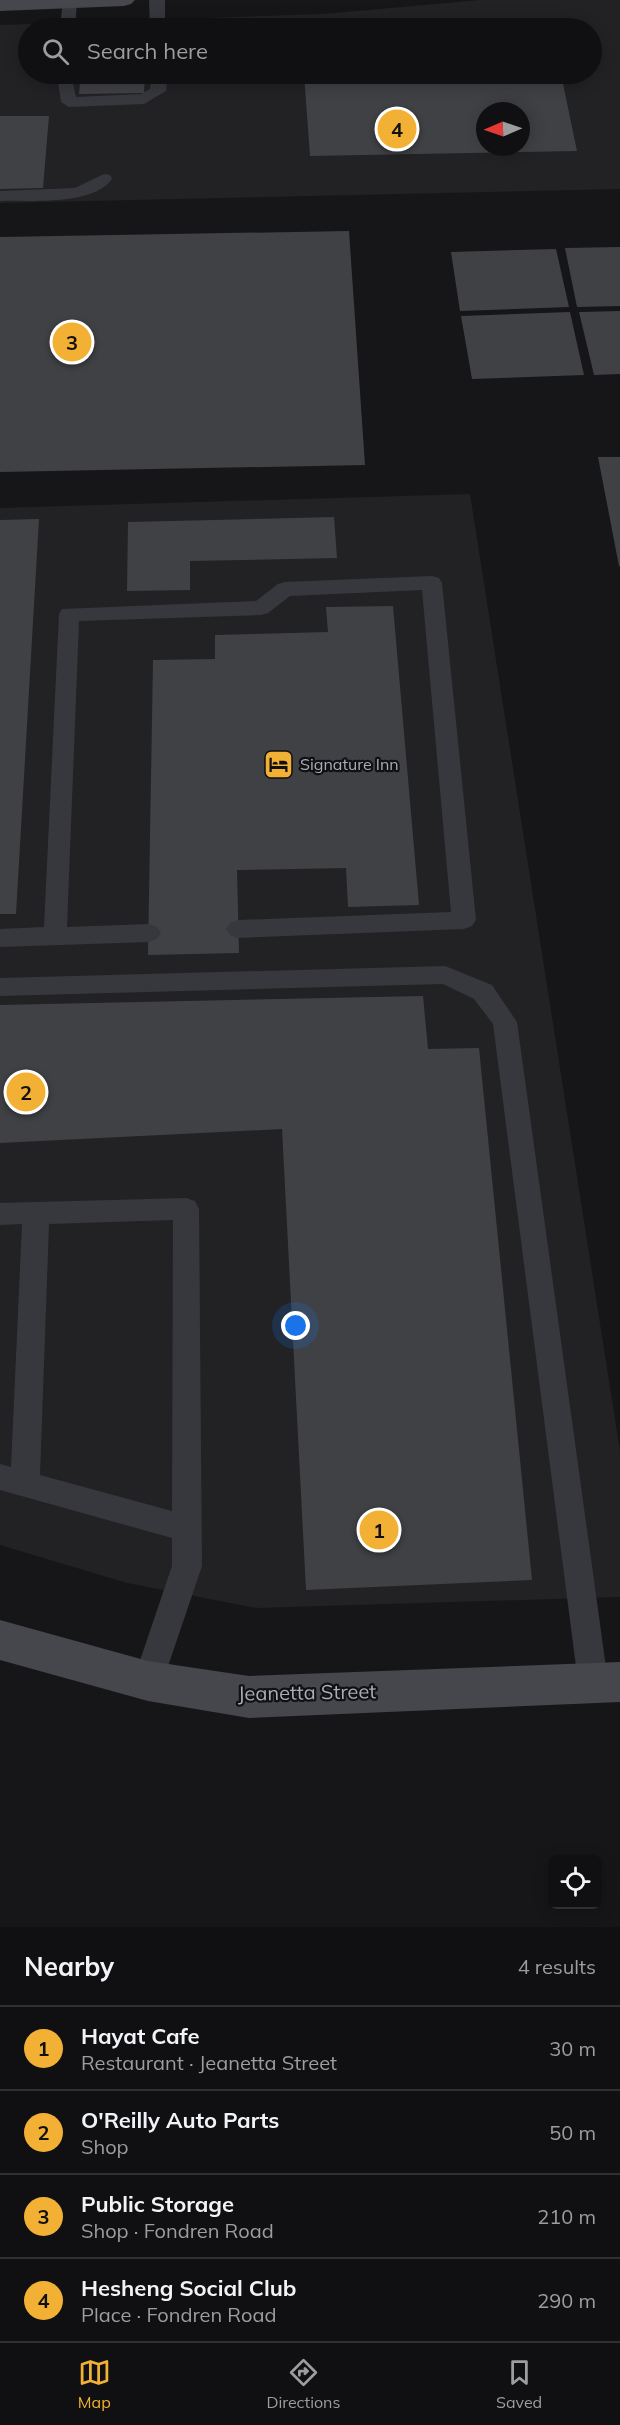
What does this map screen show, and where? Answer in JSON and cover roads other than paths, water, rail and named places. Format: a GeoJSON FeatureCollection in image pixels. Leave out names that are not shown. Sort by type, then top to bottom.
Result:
{"type":"FeatureCollection","features":[{"type":"Feature","properties":{"kind":"street"},"geometry":{"type":"LineString","coordinates":[[0,5],[124,0]]}},
{"type":"Feature","properties":{"kind":"street","name":"Jeanetta Street"},"geometry":{"type":"LineString","coordinates":[[0,1640],[148,1681],[249,1697],[607,1682]]}},
{"type":"Feature","properties":{"kind":"lane"},"geometry":{"type":"LineString","coordinates":[[157,0],[158,18]]}},
{"type":"Feature","properties":{"kind":"lane"},"geometry":{"type":"LineString","coordinates":[[68,18],[69,2]]}},
{"type":"Feature","properties":{"kind":"lane"},"geometry":{"type":"LineString","coordinates":[[66,84],[69,102],[144,99],[158,92],[159,84]]}},
{"type":"Feature","properties":{"kind":"lane"},"geometry":{"type":"LineString","coordinates":[[0,196],[77,193],[92,188],[104,178]]}},
{"type":"Feature","properties":{"kind":"lane"},"geometry":{"type":"LineString","coordinates":[[55,936],[69,614],[261,608],[285,589],[432,583],[464,920],[238,929]]}},
{"type":"Feature","properties":{"kind":"lane"},"geometry":{"type":"LineString","coordinates":[[0,938],[149,933]]}},
{"type":"Feature","properties":{"kind":"lane"},"geometry":{"type":"LineString","coordinates":[[0,987],[445,975],[483,992],[505,1022],[607,1682]]}},
{"type":"Feature","properties":{"kind":"lane"},"geometry":{"type":"LineString","coordinates":[[0,1214],[186,1209],[187,1566],[148,1681]]}},
{"type":"Feature","properties":{"kind":"lane"},"geometry":{"type":"LineString","coordinates":[[36,1213],[12,1480],[187,1529]]}},
{"type":"Feature","properties":{"kind":"place","name":"Hesheng Social Club"},"geometry":{"type":"Point","coordinates":[397,129]}},
{"type":"Feature","properties":{"kind":"place","name":"Public Storage"},"geometry":{"type":"Point","coordinates":[72,342]}},
{"type":"Feature","properties":{"kind":"place","name":"Signature Inn"},"geometry":{"type":"Point","coordinates":[279,764]}},
{"type":"Feature","properties":{"kind":"place","name":"O'Reilly Auto Parts"},"geometry":{"type":"Point","coordinates":[26,1092]}},
{"type":"Feature","properties":{"kind":"place","name":"Hayat Cafe"},"geometry":{"type":"Point","coordinates":[379,1530]}}]}
